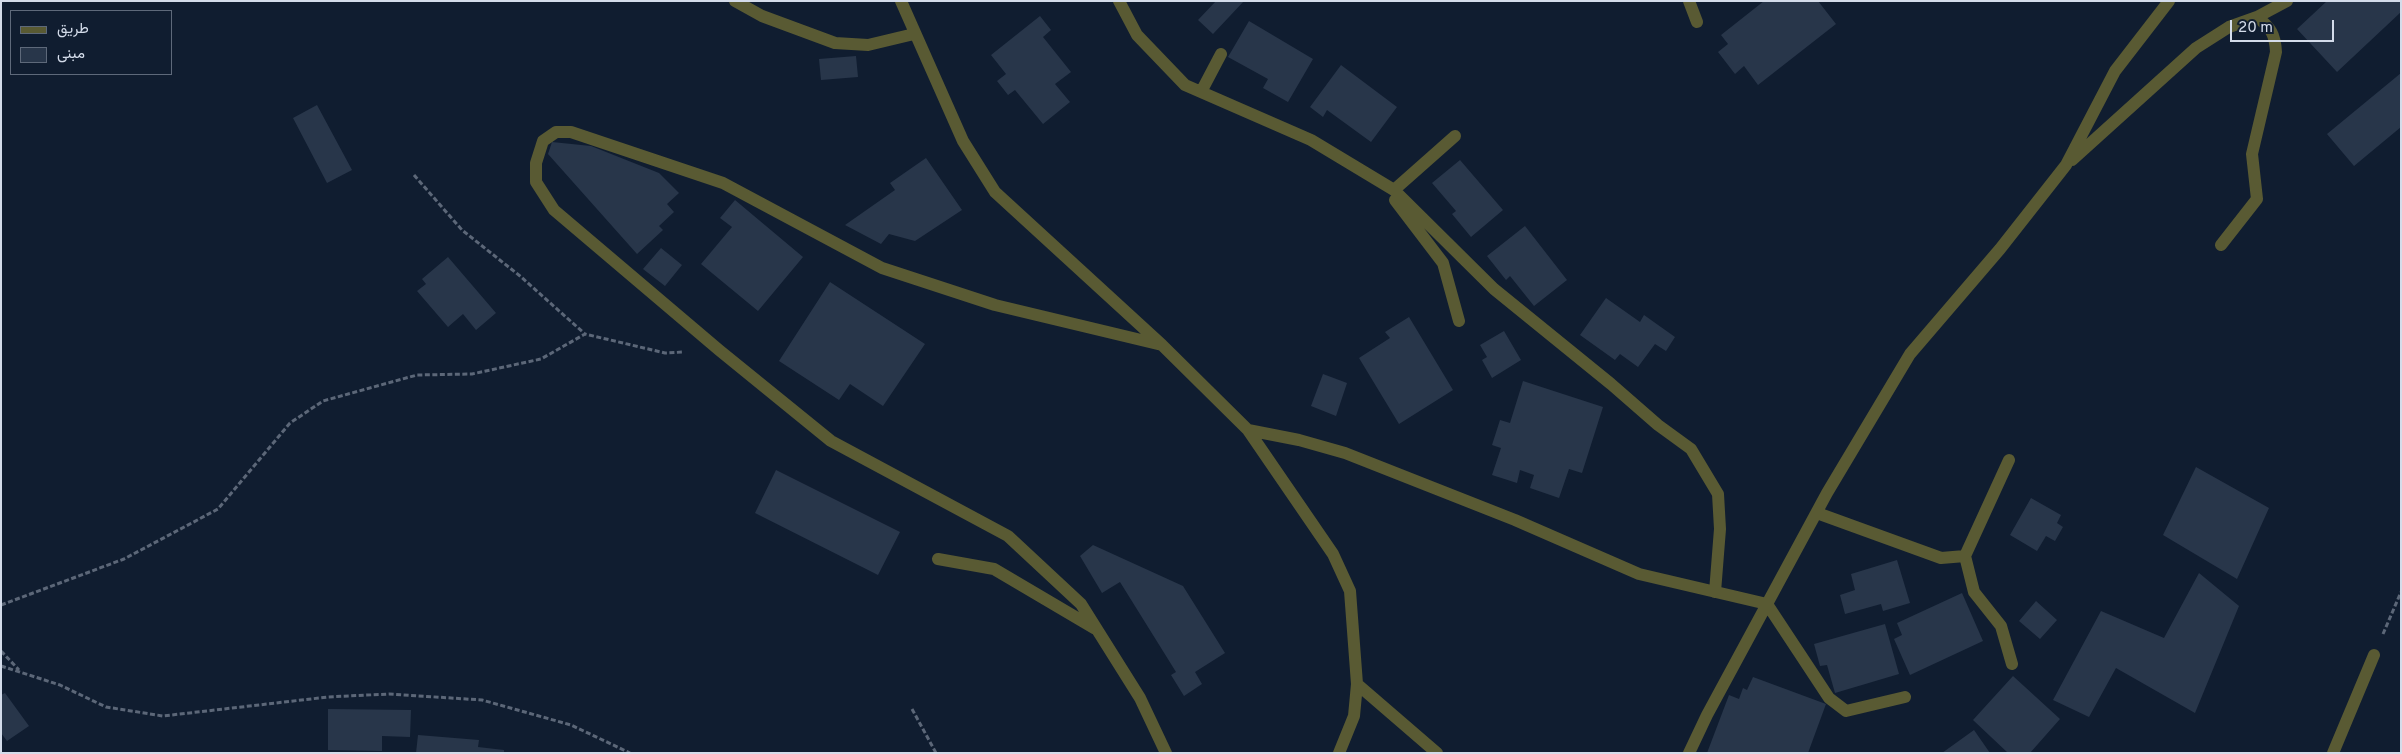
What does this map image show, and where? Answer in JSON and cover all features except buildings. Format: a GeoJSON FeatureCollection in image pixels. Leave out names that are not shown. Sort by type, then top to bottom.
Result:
{"type":"FeatureCollection","features":[{"type":"Feature","properties":{"kind":"street"},"geometry":{"type":"LineString","coordinates":[[735,1],[762,16],[835,43],[868,45],[914,34]]}},
{"type":"Feature","properties":{"kind":"street"},"geometry":{"type":"LineString","coordinates":[[901,1],[963,141],[995,192],[1162,345],[1248,430],[1333,554],[1350,591],[1357,684],[1354,716],[1339,753]]}},
{"type":"Feature","properties":{"kind":"street"},"geometry":{"type":"LineString","coordinates":[[1119,1],[1137,35],[1185,85],[1311,140],[1394,190],[1494,289],[1658,425],[1691,449],[1718,494],[1720,529],[1714,592]]}},
{"type":"Feature","properties":{"kind":"street"},"geometry":{"type":"LineString","coordinates":[[1689,1],[1697,22]]}},
{"type":"Feature","properties":{"kind":"street"},"geometry":{"type":"LineString","coordinates":[[2066,165],[2115,71],[2168,1]]}},
{"type":"Feature","properties":{"kind":"street"},"geometry":{"type":"LineString","coordinates":[[1689,753],[1706,715],[1817,512],[1910,354],[2000,249],[2066,165],[2196,48],[2230,27],[2256,17],[2286,1]]}},
{"type":"Feature","properties":{"kind":"street"},"geometry":{"type":"LineString","coordinates":[[2221,245],[2257,199],[2252,154],[2276,52],[2275,36],[2268,26],[2256,17]]}},
{"type":"Feature","properties":{"kind":"street"},"geometry":{"type":"LineString","coordinates":[[1201,92],[1221,54]]}},
{"type":"Feature","properties":{"kind":"street"},"geometry":{"type":"LineString","coordinates":[[1162,345],[995,306],[882,268],[723,183],[571,132],[556,132],[543,141],[536,163],[536,182],[554,210],[719,350],[832,441],[1008,536],[1081,604],[1140,698],[1166,753]]}},
{"type":"Feature","properties":{"kind":"street"},"geometry":{"type":"LineString","coordinates":[[1394,190],[1455,136]]}},
{"type":"Feature","properties":{"kind":"street"},"geometry":{"type":"LineString","coordinates":[[1380,180],[1443,263],[1459,321]]}},
{"type":"Feature","properties":{"kind":"street"},"geometry":{"type":"LineString","coordinates":[[1248,430],[1299,440],[1345,452],[1515,520],[1640,574],[1767,604],[1828,698],[1846,711],[1905,697]]}},
{"type":"Feature","properties":{"kind":"street"},"geometry":{"type":"LineString","coordinates":[[2009,460],[1965,556],[1974,592],[2001,626],[2012,664]]}},
{"type":"Feature","properties":{"kind":"street"},"geometry":{"type":"LineString","coordinates":[[1817,512],[1941,558],[1965,556]]}},
{"type":"Feature","properties":{"kind":"street"},"geometry":{"type":"LineString","coordinates":[[938,559],[994,569],[1097,629]]}},
{"type":"Feature","properties":{"kind":"street"},"geometry":{"type":"LineString","coordinates":[[2333,753],[2374,655]]}},
{"type":"Feature","properties":{"kind":"street"},"geometry":{"type":"LineString","coordinates":[[1357,684],[1437,753]]}},
{"type":"Feature","properties":{"kind":"path"},"geometry":{"type":"LineString","coordinates":[[414,174],[462,230],[520,276],[585,334],[665,354],[719,350]]}},
{"type":"Feature","properties":{"kind":"path"},"geometry":{"type":"LineString","coordinates":[[1,605],[124,559],[218,510],[290,423],[323,401],[417,376],[472,374],[541,360],[585,334]]}},
{"type":"Feature","properties":{"kind":"path"},"geometry":{"type":"LineString","coordinates":[[2374,655],[2401,592]]}},
{"type":"Feature","properties":{"kind":"path"},"geometry":{"type":"LineString","coordinates":[[1,650],[19,670]]}},
{"type":"Feature","properties":{"kind":"path"},"geometry":{"type":"LineString","coordinates":[[1,666],[19,670],[60,685],[106,707],[163,716],[328,697],[381,694],[482,700],[571,725],[630,753]]}},
{"type":"Feature","properties":{"kind":"path"},"geometry":{"type":"LineString","coordinates":[[912,709],[936,753]]}}]}
